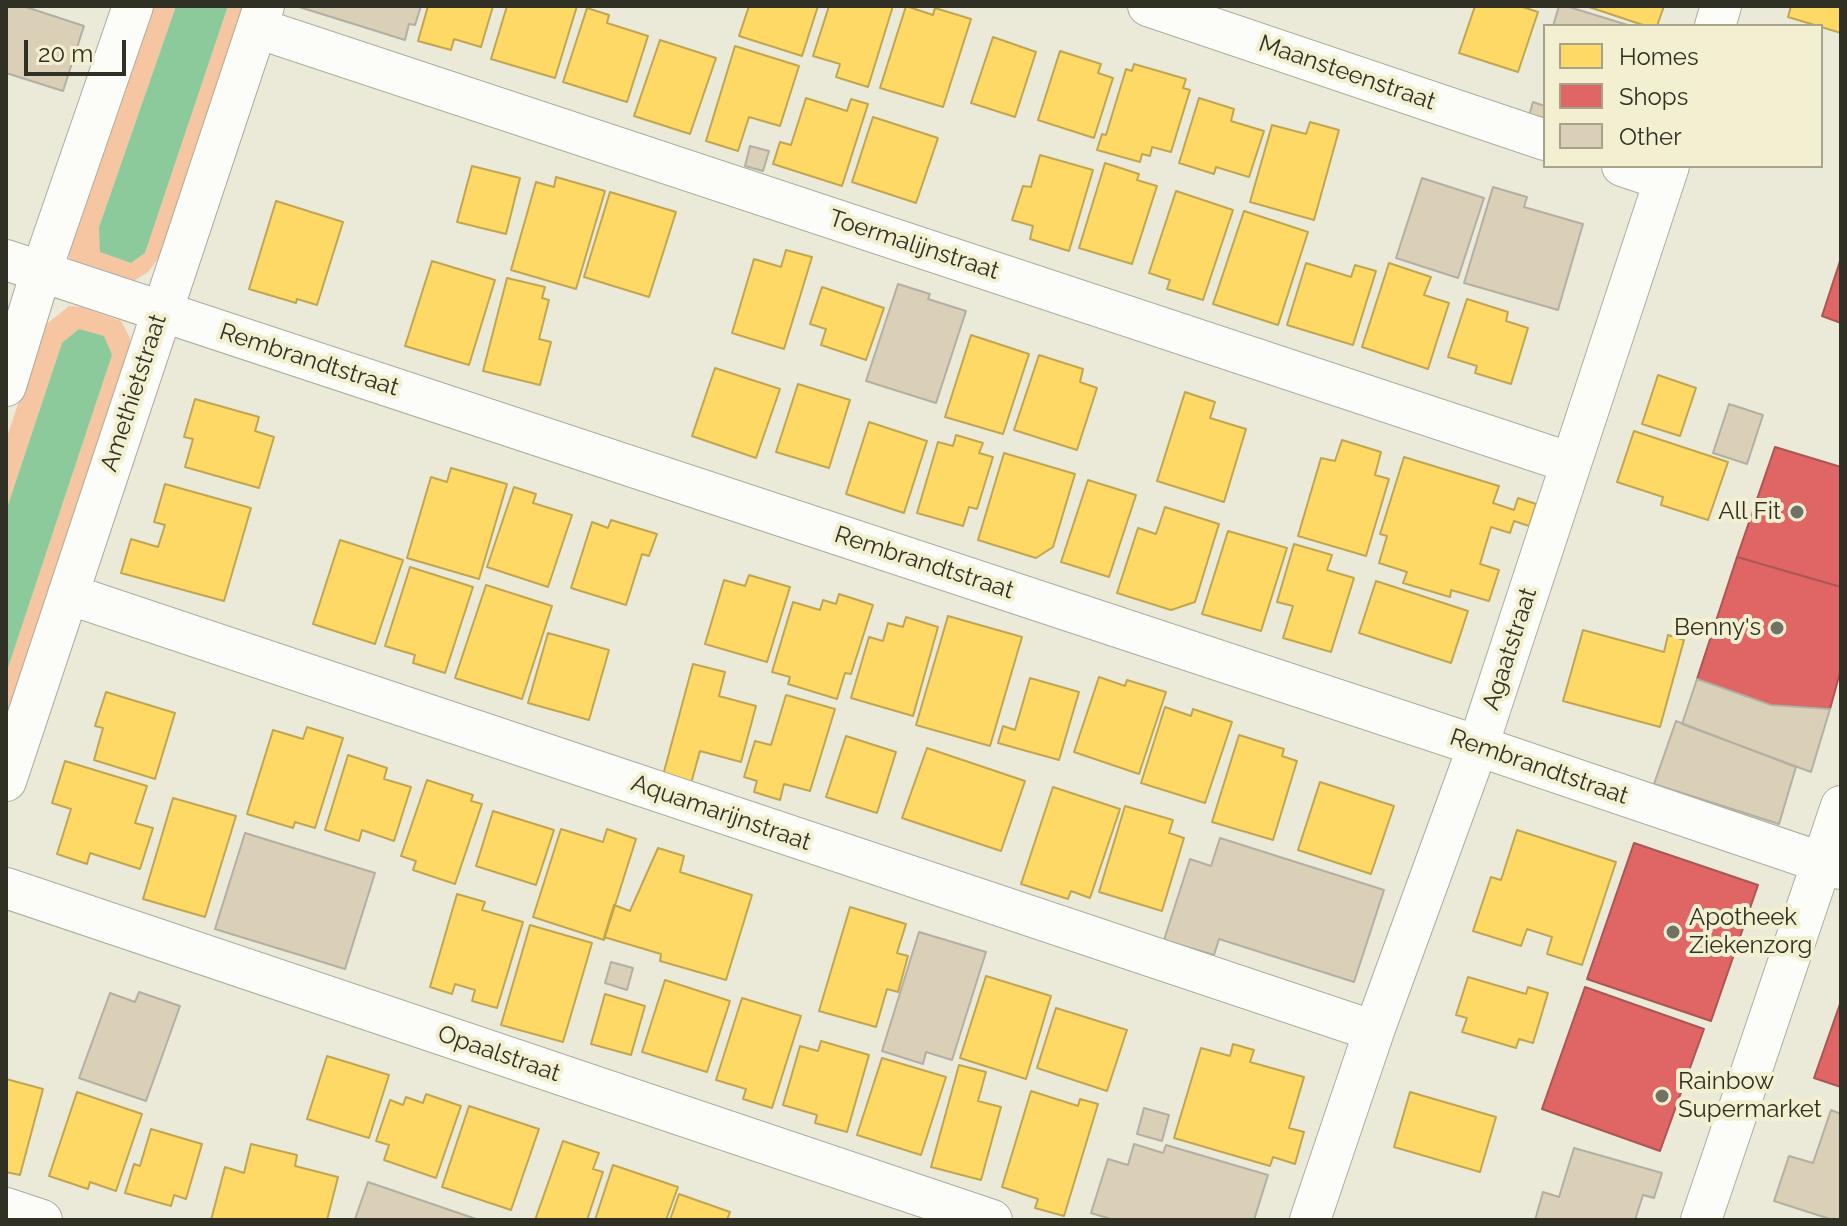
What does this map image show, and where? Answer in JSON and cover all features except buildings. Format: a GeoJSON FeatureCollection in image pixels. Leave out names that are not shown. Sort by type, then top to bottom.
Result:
{"type":"FeatureCollection","features":[{"type":"Feature","properties":{"kind":"street"},"geometry":{"type":"LineString","coordinates":[[6,386],[24,266],[133,6]]}},
{"type":"Feature","properties":{"kind":"street","name":"Maansteenstraat"},"geometry":{"type":"LineString","coordinates":[[1148,6],[1543,139]]}},
{"type":"Feature","properties":{"kind":"street","name":"Amethietstraat"},"geometry":{"type":"LineString","coordinates":[[6,781],[261,17]]}},
{"type":"Feature","properties":{"kind":"street","name":"Toermalijnstraat"},"geometry":{"type":"LineString","coordinates":[[261,17],[1571,463]]}},
{"type":"Feature","properties":{"kind":"street"},"geometry":{"type":"LineString","coordinates":[[1635,168],[1666,173]]}},
{"type":"Feature","properties":{"kind":"street","name":"Agaatstraat"},"geometry":{"type":"LineString","coordinates":[[1310,1220],[1374,1031],[1478,746],[1666,173]]}},
{"type":"Feature","properties":{"kind":"street","name":"Rembrandtstraat"},"geometry":{"type":"LineString","coordinates":[[24,266],[1832,866]]}},
{"type":"Feature","properties":{"kind":"street","name":"Aquamarijnstraat"},"geometry":{"type":"LineString","coordinates":[[68,594],[1374,1031]]}},
{"type":"Feature","properties":{"kind":"street"},"geometry":{"type":"LineString","coordinates":[[1701,1220],[1832,866],[1841,806]]}},
{"type":"Feature","properties":{"kind":"street","name":"Opaalstraat"},"geometry":{"type":"LineString","coordinates":[[6,888],[992,1220]]}},
{"type":"Feature","properties":{"kind":"street"},"geometry":{"type":"LineString","coordinates":[[6,1208],[42,1220]]}},
{"type":"Feature","properties":{"kind":"shaded area"},"geometry":{"type":"Polygon","coordinates":[[[149,6],[176,6],[99,227],[131,263],[145,253],[228,6],[248,6],[161,255],[148,272],[127,285],[76,268],[69,257],[68,243],[149,6]]]}},
{"type":"Feature","properties":{"kind":"shaded area"},"geometry":{"type":"Polygon","coordinates":[[[176,6],[228,6],[145,253],[131,263],[100,252],[99,227],[176,6]]]}},
{"type":"Feature","properties":{"kind":"shaded area"},"geometry":{"type":"Polygon","coordinates":[[[69,306],[121,321],[130,338],[129,358],[6,733],[6,674],[112,355],[62,343],[6,511],[6,440],[44,326],[69,306]]]}},
{"type":"Feature","properties":{"kind":"shaded area"},"geometry":{"type":"Polygon","coordinates":[[[79,329],[104,336],[112,355],[6,674],[6,511],[62,343],[79,329]]]}},
{"type":"Feature","properties":{"kind":"place","name":"All Fit"},"geometry":{"type":"Point","coordinates":[1797,512]}},
{"type":"Feature","properties":{"kind":"place","name":"Benny's"},"geometry":{"type":"Point","coordinates":[1777,628]}},
{"type":"Feature","properties":{"kind":"place","name":"Apotheek Ziekenzorg"},"geometry":{"type":"Point","coordinates":[1673,932]}},
{"type":"Feature","properties":{"kind":"place","name":"Rainbow Supermarket"},"geometry":{"type":"Point","coordinates":[1662,1096]}}]}
